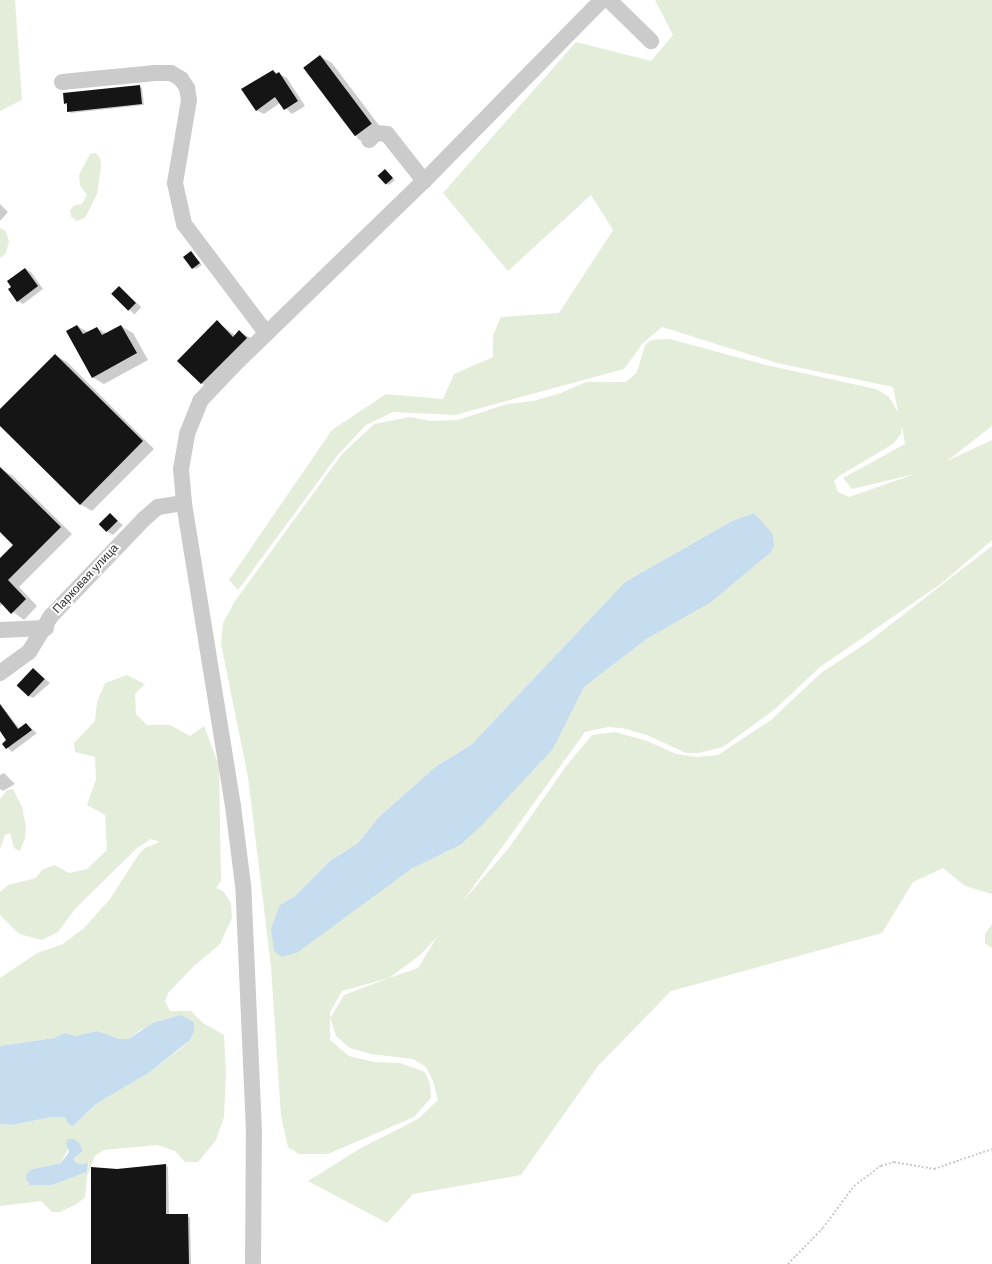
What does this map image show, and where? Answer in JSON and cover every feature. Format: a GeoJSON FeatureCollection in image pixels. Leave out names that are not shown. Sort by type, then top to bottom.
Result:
{"type":"FeatureCollection","features":[{"type":"Feature","properties":{"kind":"street"},"geometry":{"type":"LineString","coordinates":[[253,1264],[254,1132],[243,885],[233,806],[184,503],[182,462],[187,434],[200,401],[266,333],[424,181],[602,0]]}},
{"type":"Feature","properties":{"kind":"street"},"geometry":{"type":"LineString","coordinates":[[609,0],[651,42]]}},
{"type":"Feature","properties":{"kind":"street"},"geometry":{"type":"LineString","coordinates":[[62,82],[156,73],[171,73],[181,79],[187,88],[188,100],[175,183],[184,224],[266,333]]}},
{"type":"Feature","properties":{"kind":"street"},"geometry":{"type":"LineString","coordinates":[[369,140],[376,133],[387,134],[424,181]]}},
{"type":"Feature","properties":{"kind":"street","name":"Парковая улица"},"geometry":{"type":"LineString","coordinates":[[0,674],[29,652],[46,628],[51,616],[144,518],[158,507],[184,503]]}},
{"type":"Feature","properties":{"kind":"street"},"geometry":{"type":"LineString","coordinates":[[0,630],[46,628]]}},
{"type":"Feature","properties":{"kind":"path"},"geometry":{"type":"LineString","coordinates":[[788,1264],[823,1228],[854,1186],[881,1166],[894,1162],[934,1169],[992,1149]]}},
{"type":"Feature","properties":{"kind":"green space"},"geometry":{"type":"Polygon","coordinates":[[[0,0],[15,0],[22,100],[0,111],[0,0]]]}},
{"type":"Feature","properties":{"kind":"green space"},"geometry":{"type":"Polygon","coordinates":[[[655,0],[992,0],[992,426],[947,461],[992,440],[992,540],[942,583],[820,667],[774,710],[723,747],[698,753],[686,753],[647,735],[622,728],[608,727],[585,732],[463,901],[508,849],[567,765],[592,735],[615,732],[647,741],[676,754],[697,757],[718,755],[771,720],[821,673],[868,642],[992,546],[992,894],[965,886],[943,868],[913,882],[882,933],[671,991],[598,1066],[521,1175],[413,1194],[387,1223],[308,1181],[361,1148],[418,1119],[438,1100],[433,1081],[426,1067],[413,1059],[371,1054],[350,1048],[336,1036],[330,1018],[330,1040],[349,1056],[374,1062],[400,1063],[425,1072],[430,1084],[431,1098],[414,1117],[328,1154],[299,1154],[288,1147],[281,1116],[271,967],[248,777],[221,644],[223,623],[235,601],[342,454],[374,424],[410,417],[431,421],[458,420],[507,404],[533,401],[561,393],[586,382],[626,382],[637,372],[645,345],[651,340],[670,339],[766,365],[876,389],[889,397],[898,412],[893,387],[777,363],[662,327],[643,343],[624,369],[455,415],[393,412],[366,425],[337,456],[238,590],[229,580],[332,430],[386,394],[443,399],[454,374],[493,357],[493,335],[501,317],[559,313],[613,230],[591,195],[508,271],[443,193],[576,42],[651,61],[673,35],[655,0]],[[902,427],[901,434],[893,444],[839,476],[834,481],[838,492],[849,497],[915,474],[852,489],[843,478],[905,444],[902,427]],[[754,513],[732,521],[625,582],[471,745],[435,767],[379,817],[358,843],[330,861],[295,896],[280,905],[411,869],[432,857],[447,852],[553,749],[584,687],[648,638],[676,620],[754,513]],[[437,937],[420,955],[389,978],[418,968],[437,937]],[[389,978],[342,991],[330,1012],[330,1018],[344,995],[389,978]]]}},
{"type":"Feature","properties":{"kind":"green space"},"geometry":{"type":"Polygon","coordinates":[[[96,153],[100,158],[101,166],[97,194],[85,218],[77,221],[71,217],[70,210],[75,205],[82,204],[87,195],[80,185],[79,175],[90,154],[96,153]]]}},
{"type":"Feature","properties":{"kind":"green space"},"geometry":{"type":"Polygon","coordinates":[[[0,228],[5,230],[9,241],[6,253],[0,258],[0,228]]]}},
{"type":"Feature","properties":{"kind":"green space"},"geometry":{"type":"Polygon","coordinates":[[[127,675],[145,684],[135,694],[136,714],[147,725],[170,725],[190,736],[204,726],[219,766],[221,881],[216,888],[223,891],[231,903],[232,918],[220,944],[193,967],[168,993],[165,1001],[170,1011],[191,1011],[203,1023],[224,1035],[226,1074],[224,1117],[216,1140],[198,1162],[185,1162],[175,1151],[157,1145],[103,1150],[95,1156],[87,1176],[85,1197],[77,1204],[60,1212],[52,1212],[41,1201],[0,1206],[0,1124],[12,1125],[52,1117],[66,1117],[68,1124],[73,1126],[96,1104],[150,1072],[180,1049],[190,1040],[194,1022],[181,1015],[140,1030],[128,1039],[120,1039],[97,1031],[75,1036],[65,1033],[54,1038],[0,1046],[0,978],[37,953],[63,944],[84,928],[110,899],[139,854],[145,848],[160,842],[151,839],[137,848],[75,909],[58,932],[42,940],[19,934],[0,915],[0,892],[8,885],[36,878],[42,870],[54,865],[69,873],[87,869],[107,850],[105,815],[87,805],[96,780],[95,757],[75,752],[74,743],[95,721],[97,702],[105,683],[127,675]],[[80,1144],[69,1147],[61,1163],[33,1169],[52,1185],[87,1172],[89,1163],[78,1164],[73,1159],[83,1151],[80,1144]]]}},
{"type":"Feature","properties":{"kind":"green space"},"geometry":{"type":"Polygon","coordinates":[[[13,789],[22,807],[26,827],[25,838],[20,851],[14,848],[10,833],[5,835],[0,849],[0,799],[7,790],[13,789]]]}},
{"type":"Feature","properties":{"kind":"green space"},"geometry":{"type":"Polygon","coordinates":[[[992,924],[992,948],[985,943],[985,934],[992,924]]]}},
{"type":"Feature","properties":{"kind":"water"},"geometry":{"type":"Polygon","coordinates":[[[754,513],[772,533],[774,545],[771,552],[711,602],[648,638],[584,687],[553,749],[480,827],[460,845],[411,869],[298,952],[282,957],[274,951],[271,928],[280,905],[295,896],[330,861],[358,843],[379,817],[435,767],[471,745],[625,582],[732,521],[754,513]]]}},
{"type":"Feature","properties":{"kind":"water"},"geometry":{"type":"Polygon","coordinates":[[[181,1015],[194,1022],[194,1031],[190,1040],[150,1072],[96,1104],[73,1126],[68,1124],[65,1117],[52,1117],[12,1125],[0,1124],[0,1046],[54,1038],[65,1033],[75,1036],[97,1031],[120,1039],[128,1039],[153,1023],[181,1015]]]}},
{"type":"Feature","properties":{"kind":"water"},"geometry":{"type":"Polygon","coordinates":[[[68,1139],[74,1139],[80,1144],[83,1151],[73,1159],[78,1164],[88,1163],[87,1172],[52,1185],[30,1185],[26,1179],[27,1173],[33,1169],[61,1163],[69,1152],[66,1143],[68,1139]]]}},
{"type":"Feature","properties":{"kind":"building"},"geometry":{"type":"Polygon","coordinates":[[[320,55],[372,124],[355,136],[303,68],[320,55]]]}},
{"type":"Feature","properties":{"kind":"building"},"geometry":{"type":"Polygon","coordinates":[[[273,70],[276,74],[279,72],[298,101],[284,110],[275,97],[256,111],[241,89],[273,70]]]}},
{"type":"Feature","properties":{"kind":"building"},"geometry":{"type":"Polygon","coordinates":[[[140,85],[142,104],[67,112],[67,103],[64,104],[63,93],[140,85]]]}},
{"type":"Feature","properties":{"kind":"building"},"geometry":{"type":"Polygon","coordinates":[[[385,169],[393,178],[386,185],[378,176],[385,169]]]}},
{"type":"Feature","properties":{"kind":"building"},"geometry":{"type":"Polygon","coordinates":[[[191,251],[200,263],[192,269],[183,257],[191,251]]]}},
{"type":"Feature","properties":{"kind":"building"},"geometry":{"type":"Polygon","coordinates":[[[25,268],[38,286],[17,302],[8,289],[11,287],[7,281],[25,268]]]}},
{"type":"Feature","properties":{"kind":"building"},"geometry":{"type":"Polygon","coordinates":[[[119,286],[136,303],[128,311],[111,294],[119,286]]]}},
{"type":"Feature","properties":{"kind":"building"},"geometry":{"type":"Polygon","coordinates":[[[217,320],[233,337],[239,330],[247,338],[201,384],[177,361],[217,320]]]}},
{"type":"Feature","properties":{"kind":"building"},"geometry":{"type":"Polygon","coordinates":[[[77,325],[83,334],[97,327],[102,335],[121,325],[137,353],[92,378],[66,331],[77,325]]]}},
{"type":"Feature","properties":{"kind":"building"},"geometry":{"type":"Polygon","coordinates":[[[55,354],[143,441],[80,505],[0,426],[0,409],[55,354]]]}},
{"type":"Feature","properties":{"kind":"building"},"geometry":{"type":"Polygon","coordinates":[[[0,467],[61,527],[8,580],[26,599],[11,614],[0,602],[0,558],[13,545],[0,532],[0,467]]]}},
{"type":"Feature","properties":{"kind":"building"},"geometry":{"type":"Polygon","coordinates":[[[110,513],[118,521],[106,532],[99,524],[110,513]]]}},
{"type":"Feature","properties":{"kind":"building"},"geometry":{"type":"Polygon","coordinates":[[[33,668],[45,679],[28,696],[17,686],[33,668]]]}},
{"type":"Feature","properties":{"kind":"building"},"geometry":{"type":"Polygon","coordinates":[[[0,704],[18,729],[26,723],[32,730],[6,749],[2,744],[6,740],[0,731],[0,704]]]}},
{"type":"Feature","properties":{"kind":"building"},"geometry":{"type":"Polygon","coordinates":[[[166,1164],[166,1214],[188,1214],[189,1264],[91,1264],[91,1167],[117,1169],[166,1164]]]}}]}
